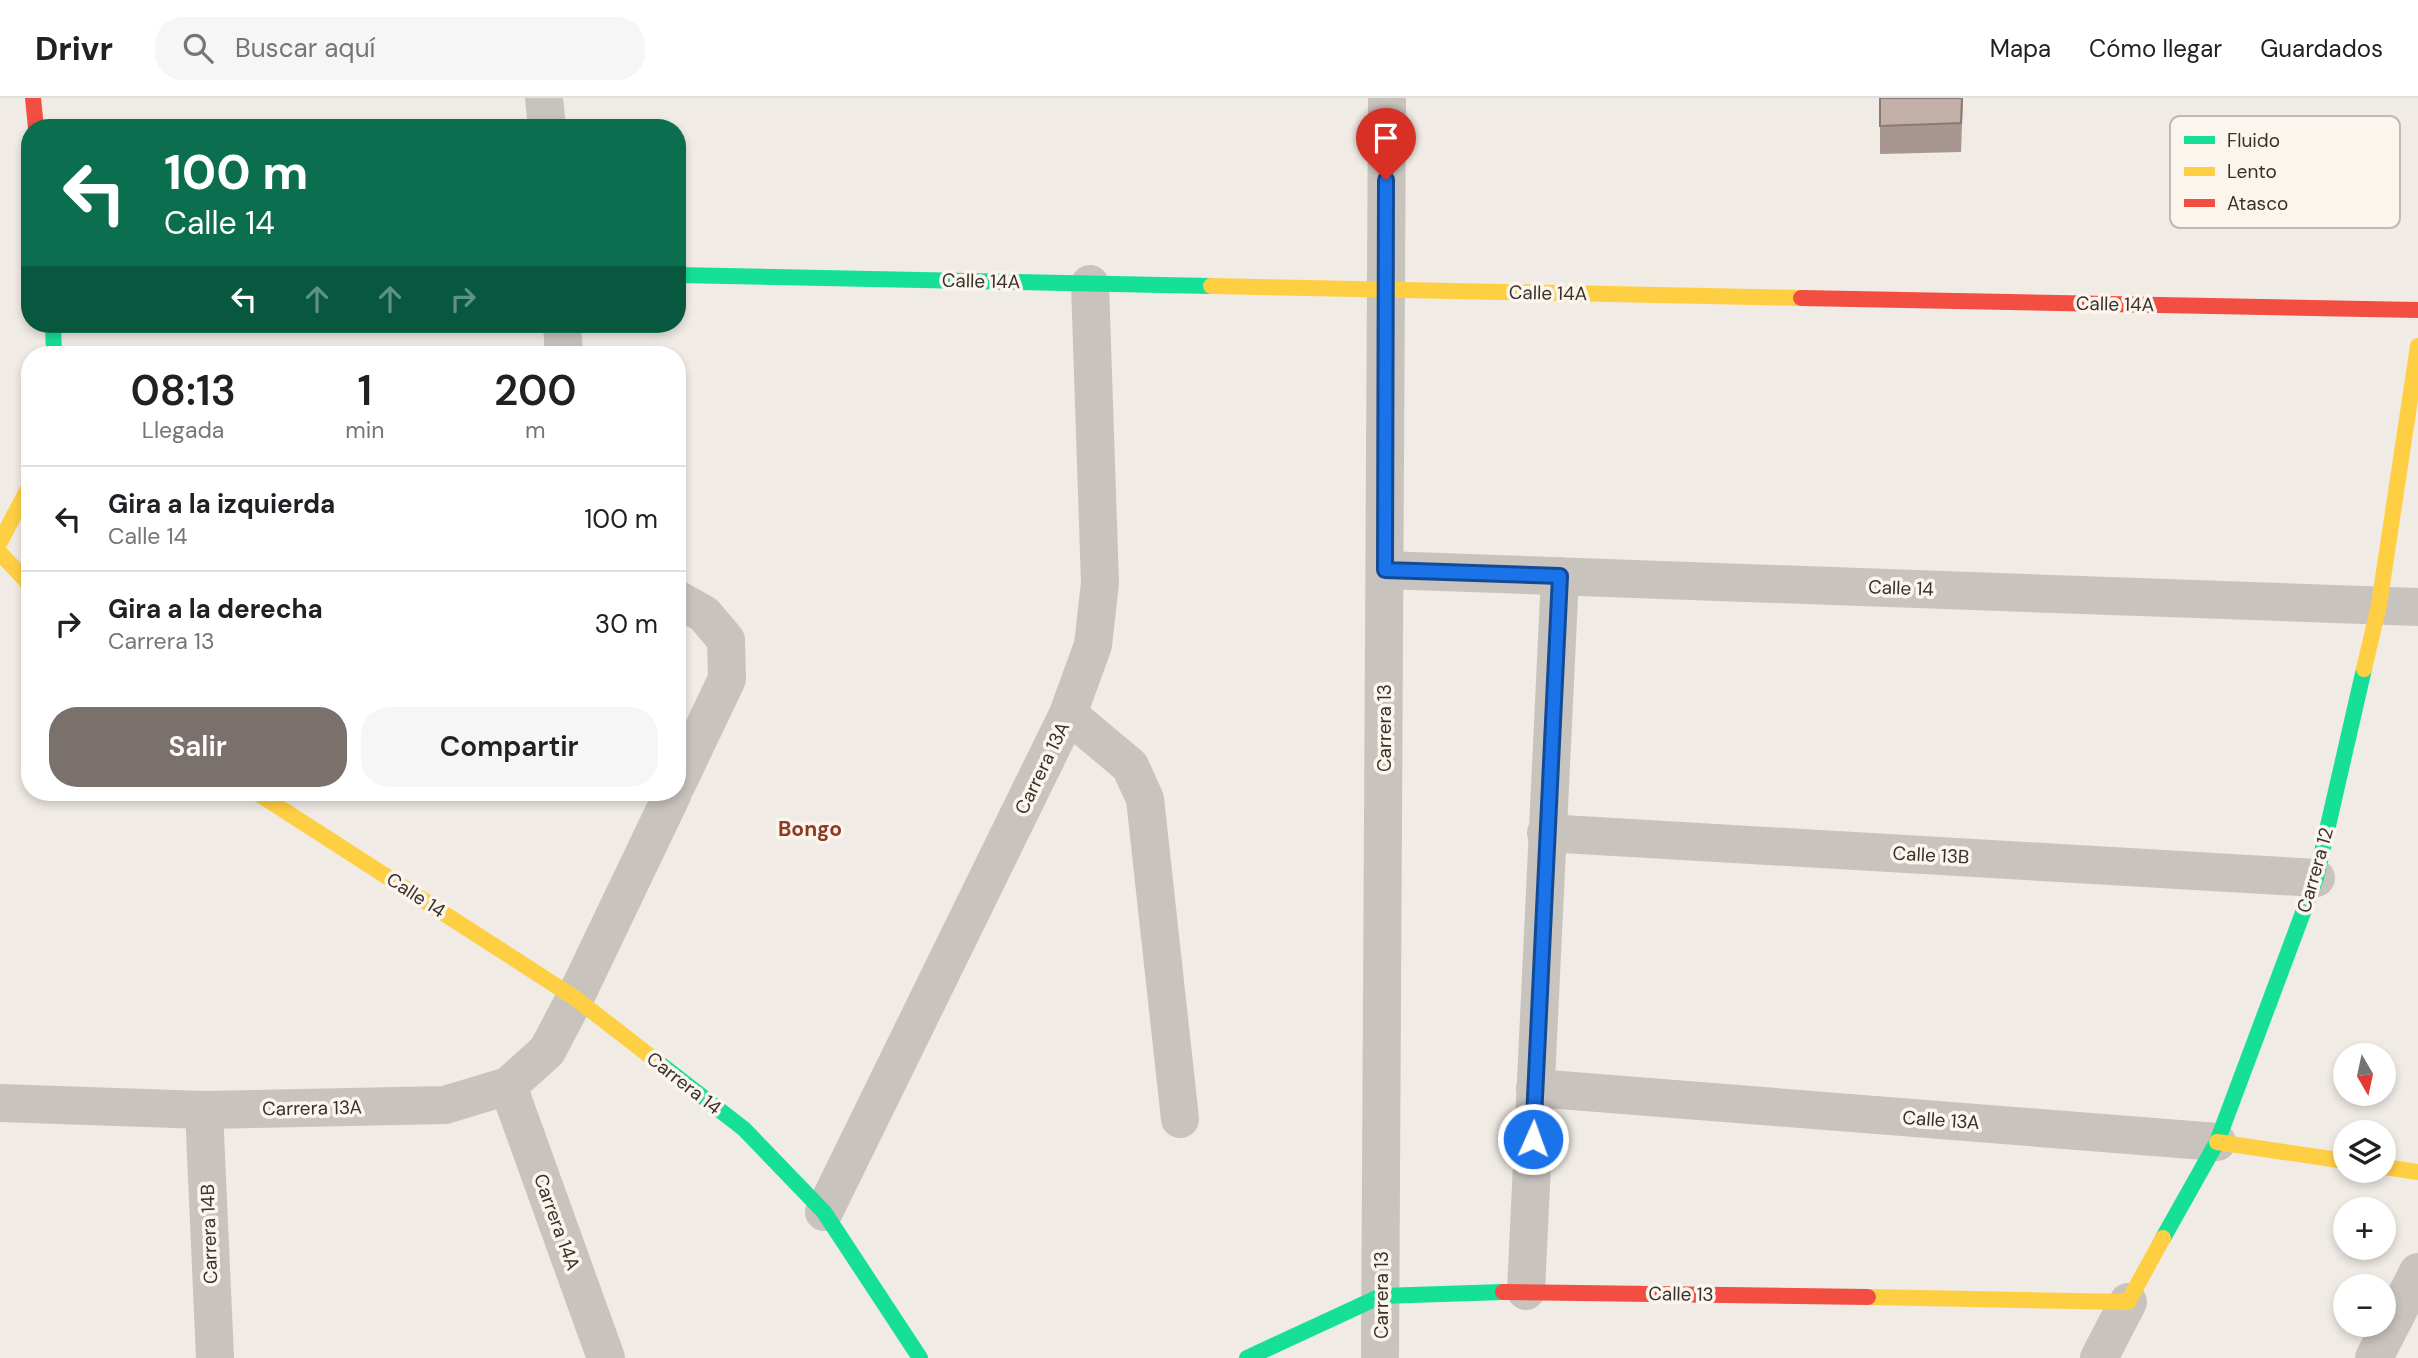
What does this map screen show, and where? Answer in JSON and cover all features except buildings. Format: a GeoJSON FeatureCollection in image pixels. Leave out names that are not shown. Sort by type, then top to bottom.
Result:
{"type":"FeatureCollection","features":[{"type":"Feature","properties":{"kind":"street"},"geometry":{"type":"LineString","coordinates":[[33,98],[35,119]]}},
{"type":"Feature","properties":{"kind":"street"},"geometry":{"type":"LineString","coordinates":[[544,98],[546,119]]}},
{"type":"Feature","properties":{"kind":"street","name":"Carrera 13"},"geometry":{"type":"LineString","coordinates":[[1380,1358],[1387,98]]}},
{"type":"Feature","properties":{"kind":"street","name":"Calle 14A"},"geometry":{"type":"LineString","coordinates":[[686,275],[2418,310]]}},
{"type":"Feature","properties":{"kind":"street","name":"Carrera 13A"},"geometry":{"type":"LineString","coordinates":[[824,1212],[1068,713],[1093,645],[1100,583],[1090,284]]}},
{"type":"Feature","properties":{"kind":"street","name":"Carrera 12"},"geometry":{"type":"LineString","coordinates":[[2099,1358],[2217,1142],[2316,878],[2379,605],[2418,346]]}},
{"type":"Feature","properties":{"kind":"street"},"geometry":{"type":"LineString","coordinates":[[0,542],[21,502]]}},
{"type":"Feature","properties":{"kind":"street"},"geometry":{"type":"LineString","coordinates":[[0,553],[21,575]]}},
{"type":"Feature","properties":{"kind":"street","name":"Calle 14"},"geometry":{"type":"LineString","coordinates":[[1385,570],[2418,607]]}},
{"type":"Feature","properties":{"kind":"street"},"geometry":{"type":"LineString","coordinates":[[1526,1291],[1560,576]]}},
{"type":"Feature","properties":{"kind":"street"},"geometry":{"type":"LineString","coordinates":[[686,604],[704,614],[726,640],[727,679],[686,765]]}},
{"type":"Feature","properties":{"kind":"street"},"geometry":{"type":"LineString","coordinates":[[1068,713],[1130,766],[1145,799],[1180,1119]]}},
{"type":"Feature","properties":{"kind":"street","name":"Calle 14"},"geometry":{"type":"LineString","coordinates":[[269,801],[575,998]]}},
{"type":"Feature","properties":{"kind":"street"},"geometry":{"type":"LineString","coordinates":[[575,998],[669,801]]}},
{"type":"Feature","properties":{"kind":"street","name":"Calle 13B"},"geometry":{"type":"LineString","coordinates":[[1546,833],[2316,878]]}},
{"type":"Feature","properties":{"kind":"street","name":"Carrera 13A"},"geometry":{"type":"LineString","coordinates":[[0,1103],[204,1110],[444,1105],[508,1086],[547,1051],[575,998]]}},
{"type":"Feature","properties":{"kind":"street","name":"Carrera 14"},"geometry":{"type":"LineString","coordinates":[[575,998],[744,1129],[824,1212],[920,1358]]}},
{"type":"Feature","properties":{"kind":"street","name":"Carrera 14A"},"geometry":{"type":"LineString","coordinates":[[508,1086],[606,1358]]}},
{"type":"Feature","properties":{"kind":"street","name":"Calle 13A"},"geometry":{"type":"LineString","coordinates":[[1535,1088],[2217,1142],[2333,1159]]}},
{"type":"Feature","properties":{"kind":"street","name":"Carrera 14B"},"geometry":{"type":"LineString","coordinates":[[204,1110],[215,1358]]}},
{"type":"Feature","properties":{"kind":"street"},"geometry":{"type":"LineString","coordinates":[[2396,1169],[2418,1172]]}},
{"type":"Feature","properties":{"kind":"street"},"geometry":{"type":"LineString","coordinates":[[2374,1358],[2418,1272]]}},
{"type":"Feature","properties":{"kind":"street","name":"Calle 13"},"geometry":{"type":"LineString","coordinates":[[1247,1358],[1381,1296],[1526,1291],[2128,1302]]}},
{"type":"Feature","properties":{"kind":"traffic: fast"},"geometry":{"type":"LineString","coordinates":[[686,275],[1211,286]]}},
{"type":"Feature","properties":{"kind":"traffic: fast"},"geometry":{"type":"LineString","coordinates":[[53,333],[54,346]]}},
{"type":"Feature","properties":{"kind":"traffic: fast"},"geometry":{"type":"LineString","coordinates":[[2163,1238],[2217,1142],[2316,878],[2364,669]]}},
{"type":"Feature","properties":{"kind":"traffic: fast"},"geometry":{"type":"LineString","coordinates":[[659,1063],[744,1129],[824,1212],[920,1358]]}},
{"type":"Feature","properties":{"kind":"traffic: fast"},"geometry":{"type":"LineString","coordinates":[[1247,1358],[1381,1296],[1503,1292]]}},
{"type":"Feature","properties":{"kind":"traffic: slow"},"geometry":{"type":"LineString","coordinates":[[1211,286],[1801,298]]}},
{"type":"Feature","properties":{"kind":"traffic: slow"},"geometry":{"type":"LineString","coordinates":[[2364,669],[2379,605],[2418,346]]}},
{"type":"Feature","properties":{"kind":"traffic: slow"},"geometry":{"type":"LineString","coordinates":[[0,542],[21,502]]}},
{"type":"Feature","properties":{"kind":"traffic: slow"},"geometry":{"type":"LineString","coordinates":[[0,553],[21,575]]}},
{"type":"Feature","properties":{"kind":"traffic: slow"},"geometry":{"type":"LineString","coordinates":[[269,801],[575,998],[659,1063]]}},
{"type":"Feature","properties":{"kind":"traffic: slow"},"geometry":{"type":"LineString","coordinates":[[2217,1142],[2333,1159]]}},
{"type":"Feature","properties":{"kind":"traffic: slow"},"geometry":{"type":"LineString","coordinates":[[2396,1169],[2418,1172]]}},
{"type":"Feature","properties":{"kind":"traffic: slow"},"geometry":{"type":"LineString","coordinates":[[1868,1297],[2128,1302],[2163,1238]]}},
{"type":"Feature","properties":{"kind":"traffic: jam"},"geometry":{"type":"LineString","coordinates":[[33,98],[35,119]]}},
{"type":"Feature","properties":{"kind":"traffic: jam"},"geometry":{"type":"LineString","coordinates":[[1801,298],[2418,310]]}},
{"type":"Feature","properties":{"kind":"traffic: jam"},"geometry":{"type":"LineString","coordinates":[[1503,1292],[1868,1297]]}},
{"type":"Feature","properties":{"kind":"district","name":"Bongo"},"geometry":{"type":"Point","coordinates":[810,829]}},
{"type":"Feature","properties":{"kind":"route"},"geometry":{"type":"LineString","coordinates":[[1386,180],[1385,570],[1560,576],[1533,1139]]}}]}
